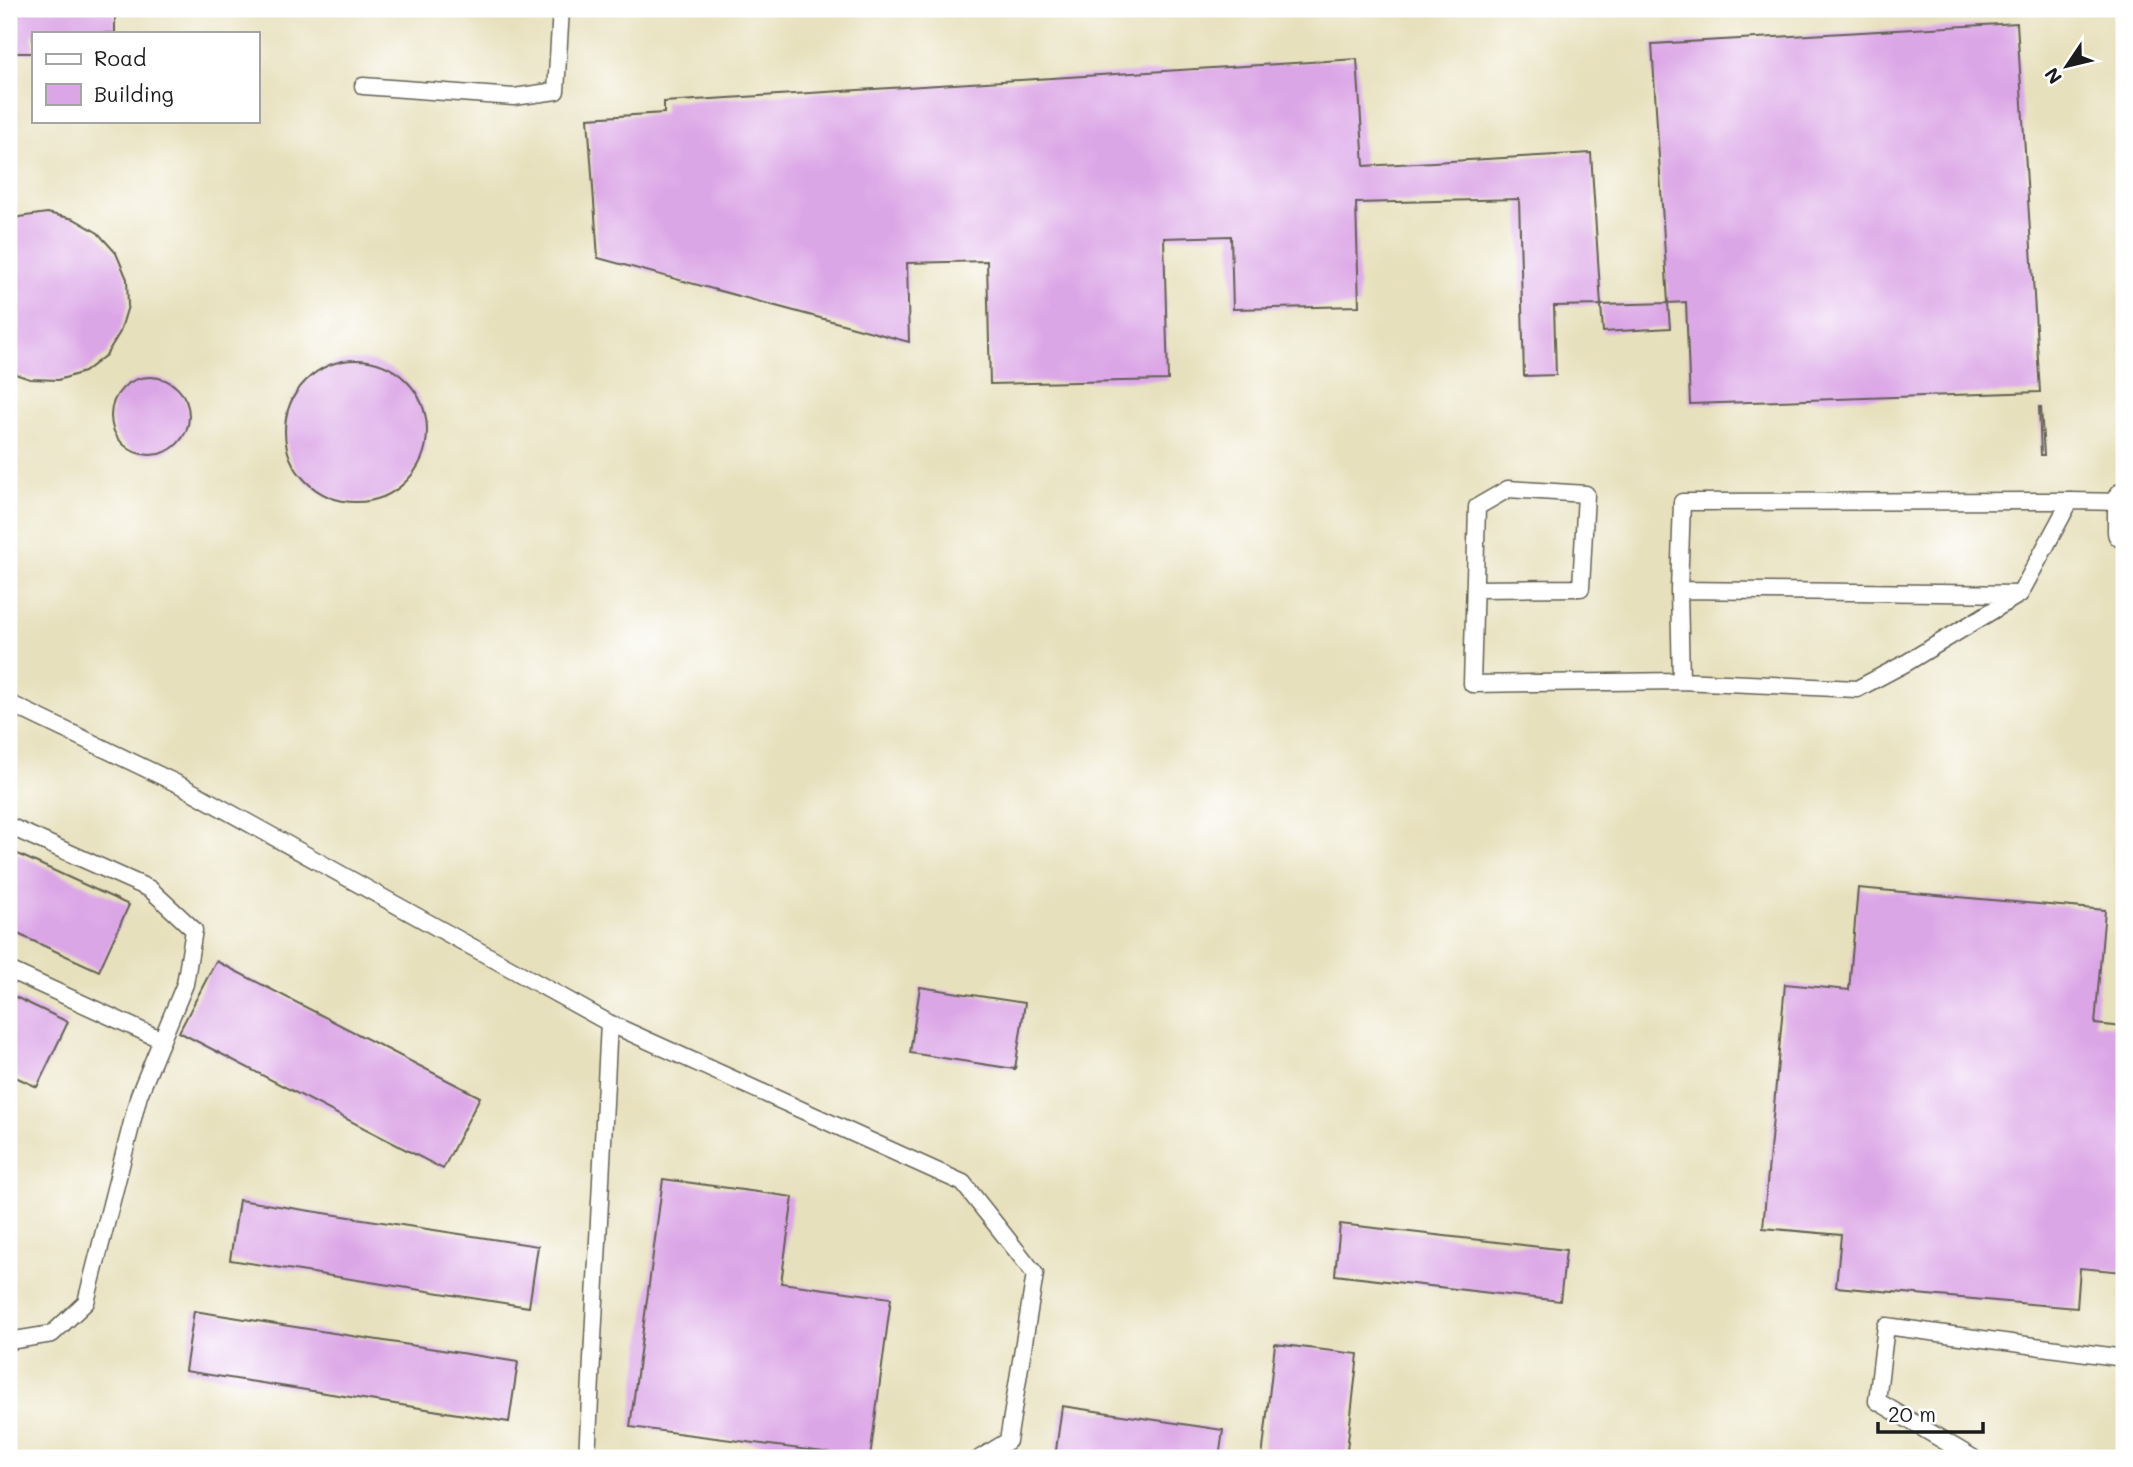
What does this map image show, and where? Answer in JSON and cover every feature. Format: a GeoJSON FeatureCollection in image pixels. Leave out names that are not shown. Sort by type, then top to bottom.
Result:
{"type":"FeatureCollection","features":[{"type":"Feature","properties":{"kind":"lane"},"geometry":{"type":"LineString","coordinates":[[363,86],[514,97],[556,91],[561,9]]}},
{"type":"Feature","properties":{"kind":"lane"},"geometry":{"type":"LineString","coordinates":[[1475,589],[1581,588],[1586,494],[1508,489],[1476,507],[1472,684],[1681,681],[1857,689],[1906,663],[2020,594],[2070,501]]}},
{"type":"Feature","properties":{"kind":"lane"},"geometry":{"type":"LineString","coordinates":[[1681,681],[1679,590],[1682,502],[2070,501],[2124,511]]}},
{"type":"Feature","properties":{"kind":"lane"},"geometry":{"type":"LineString","coordinates":[[1679,590],[2020,594]]}},
{"type":"Feature","properties":{"kind":"lane"},"geometry":{"type":"LineString","coordinates":[[9,703],[183,786],[610,1023],[963,1183],[1035,1274],[1008,1441],[980,1458]]}},
{"type":"Feature","properties":{"kind":"lane"},"geometry":{"type":"LineString","coordinates":[[9,826],[150,889],[194,930],[184,984],[139,1095],[86,1302],[52,1334],[9,1341]]}},
{"type":"Feature","properties":{"kind":"lane"},"geometry":{"type":"LineString","coordinates":[[9,970],[162,1040]]}},
{"type":"Feature","properties":{"kind":"lane"},"geometry":{"type":"LineString","coordinates":[[587,1458],[610,1023]]}},
{"type":"Feature","properties":{"kind":"lane"},"geometry":{"type":"LineString","coordinates":[[1973,1458],[1877,1401],[1886,1326],[2124,1358]]}},
{"type":"Feature","properties":{"kind":"building"},"geometry":{"type":"Polygon","coordinates":[[[9,9],[115,9],[115,32],[32,32],[32,53],[9,53],[9,9]]]}},
{"type":"Feature","properties":{"kind":"building"},"geometry":{"type":"Polygon","coordinates":[[[2017,23],[2040,392],[1690,404],[1686,302],[1668,303],[1652,44],[2017,23]]]}},
{"type":"Feature","properties":{"kind":"building"},"geometry":{"type":"Polygon","coordinates":[[[1357,59],[1364,166],[1591,153],[1601,305],[1554,306],[1556,375],[1524,376],[1519,199],[1356,203],[1359,306],[1233,309],[1231,236],[1164,238],[1168,380],[990,384],[987,261],[907,263],[909,342],[598,258],[588,118],[664,113],[664,102],[1357,59]]]}},
{"type":"Feature","properties":{"kind":"building"},"geometry":{"type":"Polygon","coordinates":[[[47,213],[74,219],[98,233],[116,253],[127,279],[128,306],[120,332],[106,355],[84,372],[58,380],[30,379],[9,372],[9,222],[19,217],[47,213]]]}},
{"type":"Feature","properties":{"kind":"building"},"geometry":{"type":"Polygon","coordinates":[[[1668,303],[1670,328],[1603,332],[1601,305],[1668,303]]]}},
{"type":"Feature","properties":{"kind":"building"},"geometry":{"type":"Polygon","coordinates":[[[356,360],[383,365],[406,381],[422,404],[427,431],[422,458],[406,481],[383,497],[356,502],[329,497],[306,481],[290,458],[285,431],[290,404],[306,381],[329,365],[356,360]]]}},
{"type":"Feature","properties":{"kind":"building"},"geometry":{"type":"Polygon","coordinates":[[[150,377],[165,380],[178,388],[186,401],[189,416],[186,431],[178,444],[165,452],[150,455],[135,452],[122,444],[114,431],[111,416],[114,401],[122,388],[135,380],[150,377]]]}},
{"type":"Feature","properties":{"kind":"building"},"geometry":{"type":"Polygon","coordinates":[[[2041,407],[2044,455],[2041,455],[2041,407]]]}},
{"type":"Feature","properties":{"kind":"building"},"geometry":{"type":"Polygon","coordinates":[[[9,850],[129,905],[99,971],[9,930],[9,850]]]}},
{"type":"Feature","properties":{"kind":"building"},"geometry":{"type":"Polygon","coordinates":[[[1858,888],[2105,910],[2095,1024],[2124,1027],[2124,1272],[2080,1268],[2077,1308],[1836,1287],[1841,1235],[1763,1228],[1785,984],[1849,990],[1858,888]]]}},
{"type":"Feature","properties":{"kind":"building"},"geometry":{"type":"Polygon","coordinates":[[[216,961],[480,1097],[443,1169],[179,1032],[216,961]]]}},
{"type":"Feature","properties":{"kind":"building"},"geometry":{"type":"Polygon","coordinates":[[[920,987],[1025,1003],[1015,1069],[910,1053],[920,987]]]}},
{"type":"Feature","properties":{"kind":"building"},"geometry":{"type":"Polygon","coordinates":[[[9,994],[68,1022],[37,1087],[9,1074],[9,994]]]}},
{"type":"Feature","properties":{"kind":"building"},"geometry":{"type":"Polygon","coordinates":[[[663,1179],[793,1197],[781,1283],[891,1298],[870,1458],[630,1427],[663,1179]]]}},
{"type":"Feature","properties":{"kind":"building"},"geometry":{"type":"Polygon","coordinates":[[[239,1200],[538,1246],[529,1307],[230,1260],[239,1200]]]}},
{"type":"Feature","properties":{"kind":"building"},"geometry":{"type":"Polygon","coordinates":[[[1340,1224],[1566,1250],[1560,1301],[1335,1275],[1340,1224]]]}},
{"type":"Feature","properties":{"kind":"building"},"geometry":{"type":"Polygon","coordinates":[[[194,1311],[518,1362],[509,1422],[185,1371],[194,1311]]]}},
{"type":"Feature","properties":{"kind":"building"},"geometry":{"type":"Polygon","coordinates":[[[1275,1344],[1358,1354],[1346,1458],[1262,1458],[1275,1344]]]}},
{"type":"Feature","properties":{"kind":"building"},"geometry":{"type":"Polygon","coordinates":[[[1062,1406],[1223,1430],[1219,1458],[1055,1458],[1062,1406]]]}}]}
